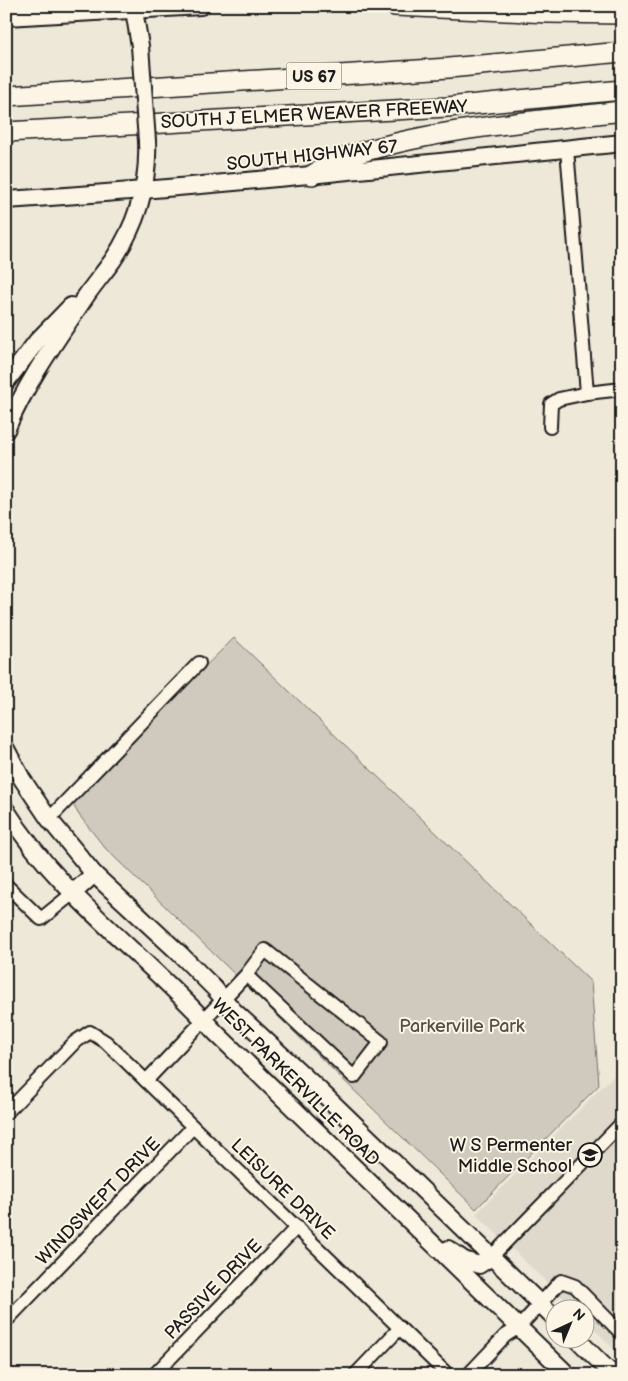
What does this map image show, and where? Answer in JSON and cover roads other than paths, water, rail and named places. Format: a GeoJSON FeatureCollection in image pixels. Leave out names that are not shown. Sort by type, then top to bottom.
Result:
{"type":"FeatureCollection","features":[{"type":"Feature","properties":{"kind":"highway"},"geometry":{"type":"LineString","coordinates":[[394,6],[549,13],[622,14]]}},
{"type":"Feature","properties":{"kind":"highway","name":"SOUTH J ELMER WEAVER FREEWAY"},"geometry":{"type":"LineString","coordinates":[[6,96],[449,68],[622,52]]}},
{"type":"Feature","properties":{"kind":"highway","name":"SOUTH J ELMER WEAVER FREEWAY"},"geometry":{"type":"LineString","coordinates":[[6,132],[447,107],[622,90]]}},
{"type":"Feature","properties":{"kind":"highway"},"geometry":{"type":"LineString","coordinates":[[312,175],[344,158],[418,138],[622,111]]}},
{"type":"Feature","properties":{"kind":"main road"},"geometry":{"type":"LineString","coordinates":[[6,17],[104,9],[201,6]]}},
{"type":"Feature","properties":{"kind":"main road"},"geometry":{"type":"LineString","coordinates":[[6,430],[30,380],[93,286],[113,260],[133,224],[144,190],[148,163],[147,141],[140,46],[135,8]]}},
{"type":"Feature","properties":{"kind":"main road","name":"SOUTH HIGHWAY 67"},"geometry":{"type":"LineString","coordinates":[[6,200],[312,175],[622,143]]}},
{"type":"Feature","properties":{"kind":"main road"},"geometry":{"type":"LineString","coordinates":[[6,382],[37,341],[93,286]]}},
{"type":"Feature","properties":{"kind":"main road","name":"WEST PARKERVILLE ROAD"},"geometry":{"type":"LineString","coordinates":[[6,749],[22,779],[49,819],[94,874],[179,953],[223,999],[546,1309]]}},
{"type":"Feature","properties":{"kind":"main road","name":"WEST PARKERVILLE ROAD"},"geometry":{"type":"LineString","coordinates":[[6,810],[44,864],[72,894],[193,1008],[568,1375]]}},
{"type":"Feature","properties":{"kind":"main road"},"geometry":{"type":"LineString","coordinates":[[72,894],[94,874]]}},
{"type":"Feature","properties":{"kind":"main road"},"geometry":{"type":"LineString","coordinates":[[397,1209],[464,1260],[479,1265],[492,1257]]}},
{"type":"Feature","properties":{"kind":"main road"},"geometry":{"type":"LineString","coordinates":[[586,1348],[613,1375]]}},
{"type":"Feature","properties":{"kind":"street"},"geometry":{"type":"LineString","coordinates":[[567,149],[587,392]]}},
{"type":"Feature","properties":{"kind":"street"},"geometry":{"type":"LineString","coordinates":[[550,427],[551,404],[558,399],[587,392],[622,389]]}},
{"type":"Feature","properties":{"kind":"street"},"geometry":{"type":"LineString","coordinates":[[49,819],[199,662]]}},
{"type":"Feature","properties":{"kind":"street"},"geometry":{"type":"LineString","coordinates":[[6,885],[41,919],[72,894]]}},
{"type":"Feature","properties":{"kind":"street"},"geometry":{"type":"LineString","coordinates":[[146,1081],[246,975],[265,950],[381,1042],[354,1078],[246,975]]}},
{"type":"Feature","properties":{"kind":"street","name":"LEISURE DRIVE"},"geometry":{"type":"LineString","coordinates":[[6,1113],[75,1042],[90,1032],[106,1042],[448,1375]]}},
{"type":"Feature","properties":{"kind":"street"},"geometry":{"type":"LineString","coordinates":[[492,1257],[622,1123]]}},
{"type":"Feature","properties":{"kind":"street","name":"WINDSWEPT DRIVE"},"geometry":{"type":"LineString","coordinates":[[6,1321],[193,1127]]}},
{"type":"Feature","properties":{"kind":"street","name":"PASSIVE DRIVE"},"geometry":{"type":"LineString","coordinates":[[154,1375],[296,1227]]}},
{"type":"Feature","properties":{"kind":"street"},"geometry":{"type":"LineString","coordinates":[[468,1375],[505,1336],[519,1327],[562,1281],[574,1286],[622,1334]]}},
{"type":"Feature","properties":{"kind":"street"},"geometry":{"type":"LineString","coordinates":[[354,1375],[400,1328]]}},
{"type":"Feature","properties":{"kind":"place","name":"W S Permenter Middle School"},"geometry":{"type":"Point","coordinates":[590,1155]}},
{"type":"Feature","properties":{"kind":"park label","name":"Parkerville Park"},"geometry":{"type":"Point","coordinates":[462,1026]}}]}
